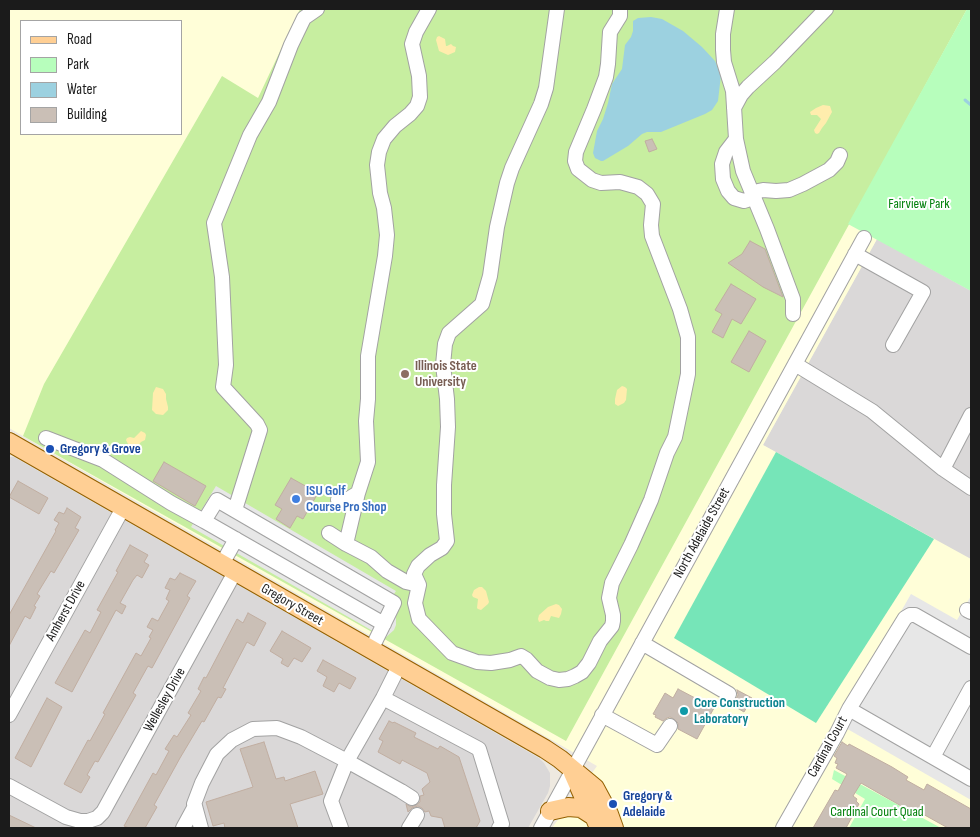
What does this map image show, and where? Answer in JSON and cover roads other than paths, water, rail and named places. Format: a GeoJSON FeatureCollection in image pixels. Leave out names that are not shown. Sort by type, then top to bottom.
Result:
{"type":"FeatureCollection","features":[{"type":"Feature","properties":{"kind":"main road","name":"Gregory Street"},"geometry":{"type":"LineString","coordinates":[[9,442],[545,749],[595,788],[610,814],[614,828]]}},
{"type":"Feature","properties":{"kind":"main road","name":"Gregory Street"},"geometry":{"type":"LineString","coordinates":[[572,770],[597,823]]}},
{"type":"Feature","properties":{"kind":"main road"},"geometry":{"type":"LineString","coordinates":[[550,811],[568,807],[581,808],[597,823]]}},
{"type":"Feature","properties":{"kind":"street"},"geometry":{"type":"LineString","coordinates":[[235,510],[260,430],[257,424],[223,386],[226,365],[222,277],[214,224],[250,135],[269,102],[291,45],[304,18],[316,9]]}},
{"type":"Feature","properties":{"kind":"street"},"geometry":{"type":"LineString","coordinates":[[346,544],[354,508],[368,462],[366,421],[368,356],[388,235],[380,193],[377,165],[379,152],[384,139],[417,106],[420,97],[412,44],[416,32],[429,9]]}},
{"type":"Feature","properties":{"kind":"street"},"geometry":{"type":"LineString","coordinates":[[557,9],[546,88],[507,183],[497,227],[490,276],[482,304],[449,333],[444,344],[442,366],[448,399],[444,485],[444,514],[447,541],[442,548],[430,555],[418,566],[412,584],[414,603],[419,619],[452,653],[477,662],[491,663],[521,656],[537,671],[550,678],[559,680],[568,679],[582,672],[612,626],[613,615],[609,598],[612,583],[651,500],[667,453],[675,437],[688,374],[688,337],[680,309],[652,236],[653,204],[647,194],[638,186],[620,182],[592,180],[578,169],[575,161],[576,152],[606,77],[610,32],[620,16],[620,9]]}},
{"type":"Feature","properties":{"kind":"street"},"geometry":{"type":"LineString","coordinates":[[727,9],[723,34],[723,50],[724,62],[731,84],[736,139],[743,171],[793,299],[793,314]]}},
{"type":"Feature","properties":{"kind":"street"},"geometry":{"type":"LineString","coordinates":[[734,108],[748,87],[826,9]]}},
{"type":"Feature","properties":{"kind":"street"},"geometry":{"type":"LineString","coordinates":[[736,139],[726,152],[722,164],[723,178],[728,192],[734,198],[744,201],[753,198],[758,191],[789,190],[803,184],[830,170],[840,155]]}},
{"type":"Feature","properties":{"kind":"street","name":"North Adelaide Street"},"geometry":{"type":"LineString","coordinates":[[541,828],[864,238]]}},
{"type":"Feature","properties":{"kind":"street"},"geometry":{"type":"LineString","coordinates":[[855,254],[923,292],[894,345]]}},
{"type":"Feature","properties":{"kind":"street"},"geometry":{"type":"LineString","coordinates":[[795,364],[872,411],[943,469],[971,488]]}},
{"type":"Feature","properties":{"kind":"street"},"geometry":{"type":"LineString","coordinates":[[943,469],[971,415]]}},
{"type":"Feature","properties":{"kind":"street"},"geometry":{"type":"LineString","coordinates":[[46,438],[103,460],[170,503],[384,624]]}},
{"type":"Feature","properties":{"kind":"street"},"geometry":{"type":"LineString","coordinates":[[204,521],[217,500],[394,603]]}},
{"type":"Feature","properties":{"kind":"street","name":"Amherst Drive"},"geometry":{"type":"LineString","coordinates":[[9,715],[123,508]]}},
{"type":"Feature","properties":{"kind":"street"},"geometry":{"type":"LineString","coordinates":[[329,533],[371,557],[387,571],[412,584]]}},
{"type":"Feature","properties":{"kind":"street","name":"Wellesley Drive"},"geometry":{"type":"LineString","coordinates":[[9,786],[66,817],[80,821],[97,818],[103,812],[228,568],[236,539]]}},
{"type":"Feature","properties":{"kind":"street"},"geometry":{"type":"LineString","coordinates":[[371,650],[394,603],[393,590],[404,584],[412,584]]}},
{"type":"Feature","properties":{"kind":"street"},"geometry":{"type":"LineString","coordinates":[[849,709],[905,618],[910,615],[971,646]]}},
{"type":"Feature","properties":{"kind":"street"},"geometry":{"type":"LineString","coordinates":[[642,643],[729,694]]}},
{"type":"Feature","properties":{"kind":"street"},"geometry":{"type":"LineString","coordinates":[[341,828],[331,802],[347,761],[399,666]]}},
{"type":"Feature","properties":{"kind":"street"},"geometry":{"type":"LineString","coordinates":[[933,757],[971,688]]}},
{"type":"Feature","properties":{"kind":"street"},"geometry":{"type":"LineString","coordinates":[[383,698],[479,749],[502,824],[499,828]]}},
{"type":"Feature","properties":{"kind":"street","name":"Cardinal Court"},"geometry":{"type":"LineString","coordinates":[[782,828],[849,709],[971,779]]}},
{"type":"Feature","properties":{"kind":"street"},"geometry":{"type":"LineString","coordinates":[[602,716],[657,745],[670,726]]}},
{"type":"Feature","properties":{"kind":"street"},"geometry":{"type":"LineString","coordinates":[[201,828],[194,804],[202,783],[218,754],[232,740],[253,729],[277,728],[300,737],[412,798]]}},
{"type":"Feature","properties":{"kind":"street"},"geometry":{"type":"LineString","coordinates":[[184,828],[195,806]]}},
{"type":"Feature","properties":{"kind":"street"},"geometry":{"type":"LineString","coordinates":[[409,828],[417,815]]}},
{"type":"Feature","properties":{"kind":"water"},"geometry":{"type":"Polygon","coordinates":[[[651,17],[662,19],[683,31],[715,61],[721,75],[718,101],[712,110],[705,114],[661,132],[642,134],[628,146],[601,161],[595,158],[593,153],[597,131],[603,119],[612,84],[622,69],[625,45],[633,31],[633,21],[638,18],[651,17]]]}},
{"type":"Feature","properties":{"kind":"waterway"},"geometry":{"type":"LineString","coordinates":[[965,100],[971,105]]}},
{"type":"Feature","properties":{"kind":"place","name":"Illinois State University"},"geometry":{"type":"Point","coordinates":[405,374]}},
{"type":"Feature","properties":{"kind":"place","name":"Gregory & Grove"},"geometry":{"type":"Point","coordinates":[50,449]}},
{"type":"Feature","properties":{"kind":"place","name":"ISU Golf Course Pro Shop"},"geometry":{"type":"Point","coordinates":[296,499]}},
{"type":"Feature","properties":{"kind":"place","name":"Core Construction Laboratory"},"geometry":{"type":"Point","coordinates":[684,711]}},
{"type":"Feature","properties":{"kind":"place","name":"Gregory & Adelaide"},"geometry":{"type":"Point","coordinates":[613,804]}},
{"type":"Feature","properties":{"kind":"park label","name":"Fairview Park"},"geometry":{"type":"Point","coordinates":[919,204]}},
{"type":"Feature","properties":{"kind":"park label","name":"Cardinal Court Quad"},"geometry":{"type":"Point","coordinates":[877,812]}}]}
